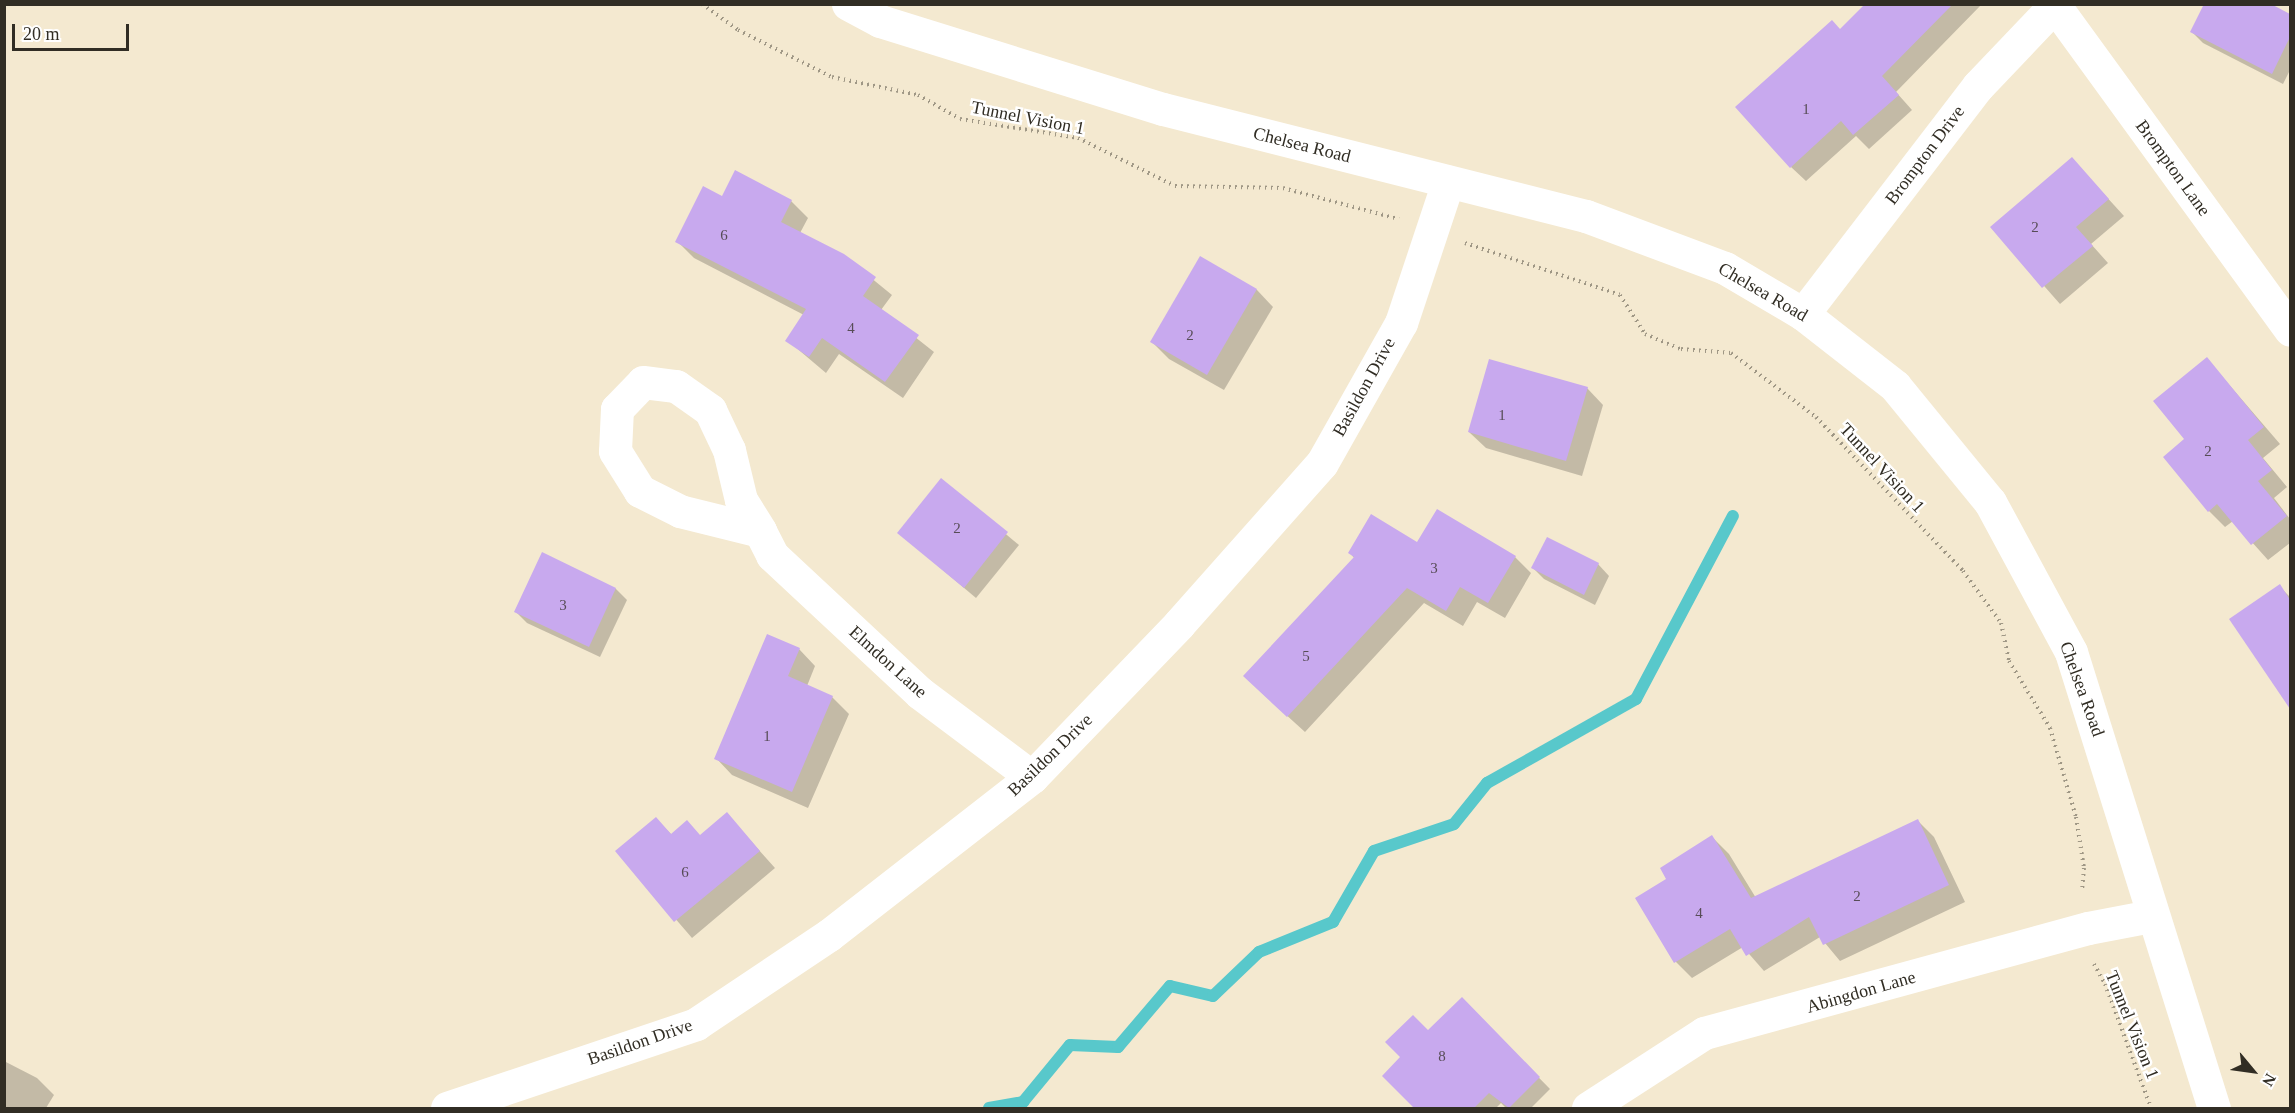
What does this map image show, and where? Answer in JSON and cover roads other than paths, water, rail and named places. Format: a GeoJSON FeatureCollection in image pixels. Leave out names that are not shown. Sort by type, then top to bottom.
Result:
{"type":"FeatureCollection","features":[{"type":"Feature","properties":{"kind":"street","name":"Chelsea Road"},"geometry":{"type":"LineString","coordinates":[[848,4],[880,21],[1164,110],[1586,216],[1725,268],[1803,314],[1895,386],[1990,502],[2072,652],[2105,754],[2151,916],[2214,1108]]}},
{"type":"Feature","properties":{"kind":"street","name":"Brompton Drive"},"geometry":{"type":"LineString","coordinates":[[1803,314],[1978,86],[2056,5]]}},
{"type":"Feature","properties":{"kind":"street","name":"Brompton Lane"},"geometry":{"type":"LineString","coordinates":[[2056,5],[2290,330]]}},
{"type":"Feature","properties":{"kind":"street","name":"Basildon Drive"},"geometry":{"type":"LineString","coordinates":[[447,1108],[696,1024],[829,935],[1032,777],[1179,624],[1322,463],[1401,322],[1448,182]]}},
{"type":"Feature","properties":{"kind":"street","name":"Elmdon Lane"},"geometry":{"type":"LineString","coordinates":[[760,531],[680,511],[640,490],[615,451],[615,441],[617,409],[643,382],[676,386],[710,410],[729,450],[741,500],[760,531],[772,555],[920,693],[1032,777]]}},
{"type":"Feature","properties":{"kind":"street","name":"Abingdon Lane"},"geometry":{"type":"LineString","coordinates":[[1588,1108],[1704,1033],[2088,928],[2151,916]]}},
{"type":"Feature","properties":{"kind":"waterway"},"geometry":{"type":"LineString","coordinates":[[989,1108],[1023,1102],[1070,1045],[1118,1047],[1170,986],[1213,996],[1259,952],[1333,922],[1374,851],[1454,824],[1487,783],[1636,699],[1733,516]]}}]}
